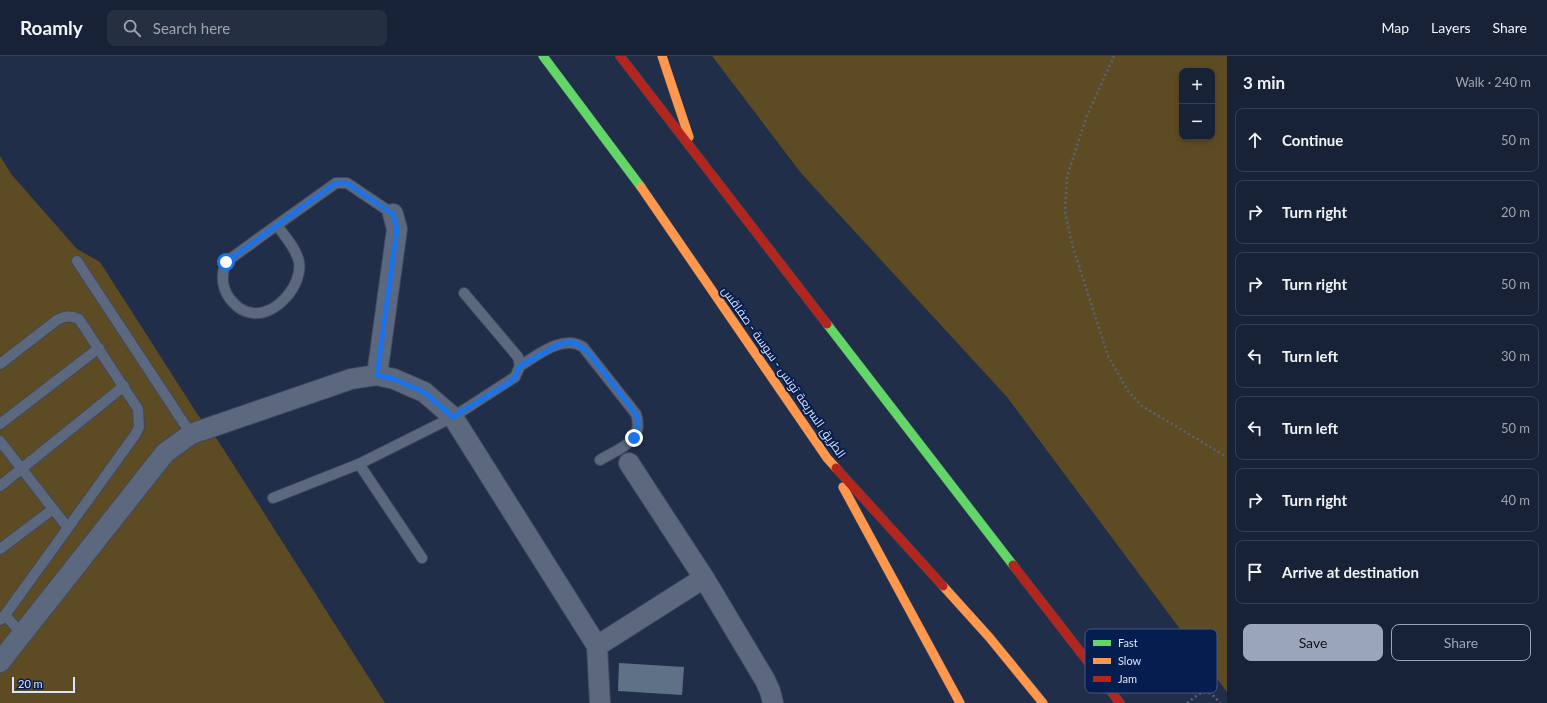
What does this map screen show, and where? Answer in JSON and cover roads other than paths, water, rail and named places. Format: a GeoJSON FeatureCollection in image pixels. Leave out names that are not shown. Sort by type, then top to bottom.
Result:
{"type":"FeatureCollection","features":[{"type":"Feature","properties":{"kind":"highway","name":"الطريق السريعة تونس - سوسة - صفاقس"},"geometry":{"type":"LineString","coordinates":[[543,56],[622,160],[827,458],[989,637],[1043,703]]}},
{"type":"Feature","properties":{"kind":"highway"},"geometry":{"type":"LineString","coordinates":[[620,56],[1085,658]]}},
{"type":"Feature","properties":{"kind":"highway"},"geometry":{"type":"LineString","coordinates":[[662,56],[682,112],[691,146]]}},
{"type":"Feature","properties":{"kind":"highway"},"geometry":{"type":"LineString","coordinates":[[827,458],[960,703]]}},
{"type":"Feature","properties":{"kind":"highway"},"geometry":{"type":"LineString","coordinates":[[1112,693],[1120,703]]}},
{"type":"Feature","properties":{"kind":"street"},"geometry":{"type":"LineString","coordinates":[[377,375],[397,229],[393,214]]}},
{"type":"Feature","properties":{"kind":"street"},"geometry":{"type":"LineString","coordinates":[[0,662],[165,453],[191,434],[352,379],[377,375],[394,379],[424,392],[453,417],[596,646],[600,703]]}},
{"type":"Feature","properties":{"kind":"street"},"geometry":{"type":"LineString","coordinates":[[630,463],[704,578],[765,680],[773,703]]}},
{"type":"Feature","properties":{"kind":"street"},"geometry":{"type":"LineString","coordinates":[[596,646],[704,578]]}},
{"type":"Feature","properties":{"kind":"lane"},"geometry":{"type":"LineString","coordinates":[[277,225],[294,249],[299,262],[299,275],[294,288],[286,298],[271,309],[254,314],[237,307],[226,293],[223,286],[223,270],[226,262],[277,225],[336,183],[341,182],[347,183],[393,214]]}},
{"type":"Feature","properties":{"kind":"lane"},"geometry":{"type":"LineString","coordinates":[[77,261],[191,434]]}},
{"type":"Feature","properties":{"kind":"lane"},"geometry":{"type":"LineString","coordinates":[[464,293],[513,350],[518,357],[520,366]]}},
{"type":"Feature","properties":{"kind":"lane"},"geometry":{"type":"LineString","coordinates":[[0,364],[64,316],[72,316],[79,319],[138,409],[139,427],[135,435],[3,618],[22,634]]}},
{"type":"Feature","properties":{"kind":"lane"},"geometry":{"type":"LineString","coordinates":[[273,498],[359,464],[453,417],[510,382],[515,377],[520,366],[560,344],[568,342],[576,343],[586,350],[636,414],[638,431],[634,438],[600,460]]}},
{"type":"Feature","properties":{"kind":"lane"},"geometry":{"type":"LineString","coordinates":[[0,424],[99,348]]}},
{"type":"Feature","properties":{"kind":"lane"},"geometry":{"type":"LineString","coordinates":[[0,486],[124,386]]}},
{"type":"Feature","properties":{"kind":"lane"},"geometry":{"type":"LineString","coordinates":[[0,441],[68,528]]}},
{"type":"Feature","properties":{"kind":"lane"},"geometry":{"type":"LineString","coordinates":[[359,464],[422,558]]}},
{"type":"Feature","properties":{"kind":"lane"},"geometry":{"type":"LineString","coordinates":[[0,549],[53,510]]}}]}
